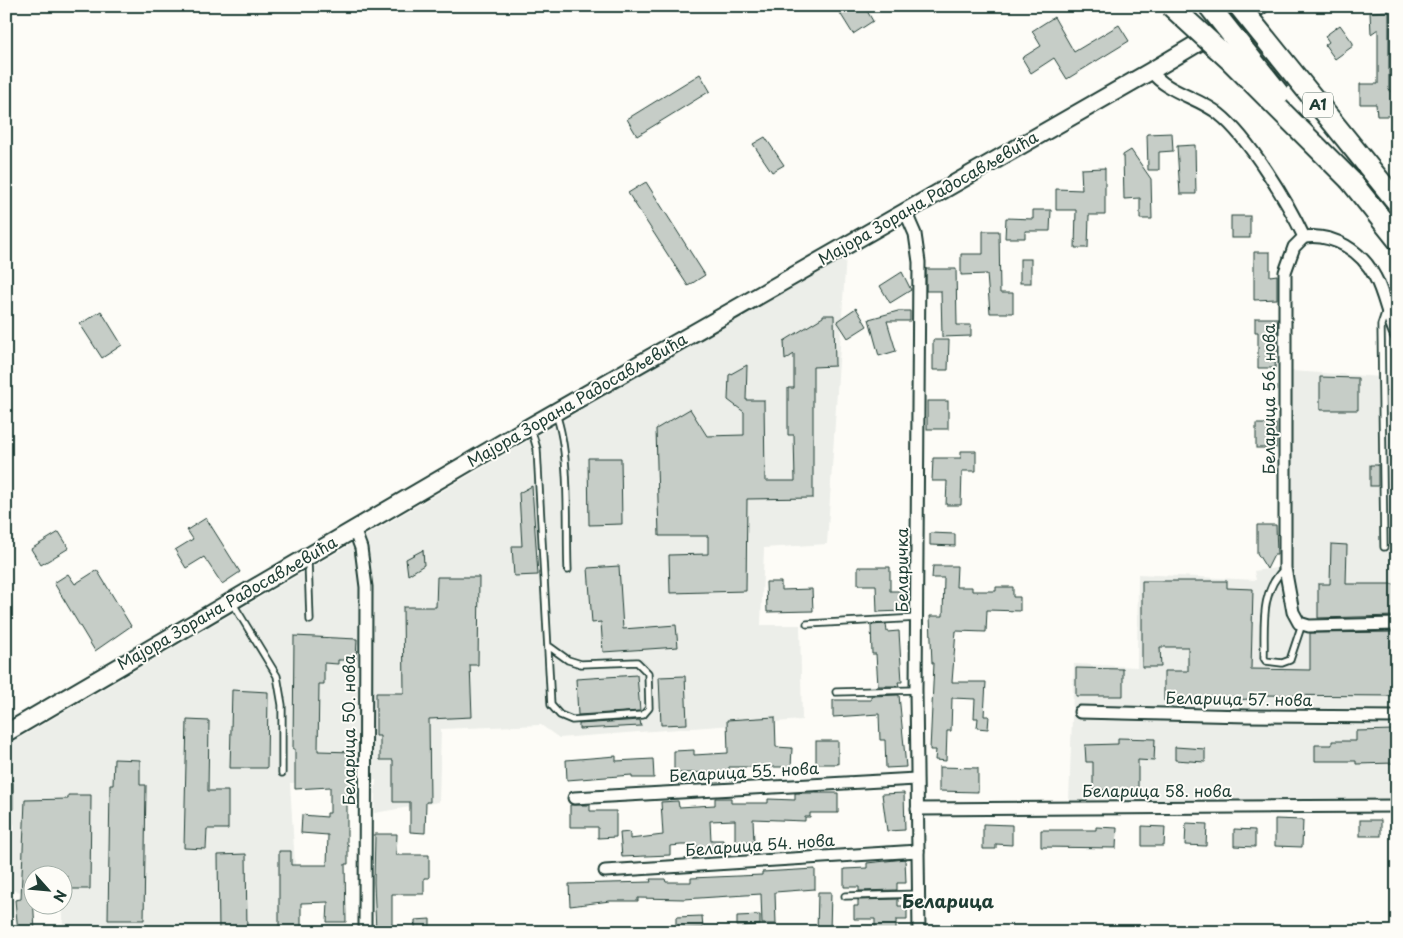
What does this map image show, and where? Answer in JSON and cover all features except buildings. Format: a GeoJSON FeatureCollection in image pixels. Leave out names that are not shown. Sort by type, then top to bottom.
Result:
{"type":"FeatureCollection","features":[{"type":"Feature","properties":{"kind":"highway"},"geometry":{"type":"LineString","coordinates":[[1171,6],[1231,61],[1350,180]]}},
{"type":"Feature","properties":{"kind":"highway","name":"A1"},"geometry":{"type":"LineString","coordinates":[[1209,6],[1397,239]]}},
{"type":"Feature","properties":{"kind":"highway","name":"A1"},"geometry":{"type":"LineString","coordinates":[[1238,13],[1397,202]]}},
{"type":"Feature","properties":{"kind":"main road","name":"Мајора Зорана Радосављевића"},"geometry":{"type":"LineString","coordinates":[[6,733],[555,412],[1151,71],[1238,13],[1260,6]]}},
{"type":"Feature","properties":{"kind":"street"},"geometry":{"type":"LineString","coordinates":[[1151,71],[1162,84],[1208,106],[1235,129],[1290,210],[1304,237],[1314,235],[1336,241],[1358,255],[1375,276],[1397,336]]}},
{"type":"Feature","properties":{"kind":"street","name":"Беларичка"},"geometry":{"type":"LineString","coordinates":[[905,211],[915,234],[919,262],[916,690],[919,932]]}},
{"type":"Feature","properties":{"kind":"street","name":"Беларица 56. нова"},"geometry":{"type":"LineString","coordinates":[[1302,624],[1296,620],[1292,612],[1285,568],[1285,272],[1294,247],[1304,237]]}},
{"type":"Feature","properties":{"kind":"street","name":"Беларица 50. нова"},"geometry":{"type":"LineString","coordinates":[[354,529],[361,548],[366,587],[365,932]]}},
{"type":"Feature","properties":{"kind":"street"},"geometry":{"type":"LineString","coordinates":[[1302,624],[1397,624]]}},
{"type":"Feature","properties":{"kind":"street","name":"Беларица 57. нова"},"geometry":{"type":"LineString","coordinates":[[1080,712],[1397,717]]}},
{"type":"Feature","properties":{"kind":"street","name":"Беларица 55. нова"},"geometry":{"type":"LineString","coordinates":[[574,798],[916,779]]}},
{"type":"Feature","properties":{"kind":"street"},"geometry":{"type":"LineString","coordinates":[[6,783],[6,822]]}},
{"type":"Feature","properties":{"kind":"street","name":"Беларица 58. нова"},"geometry":{"type":"LineString","coordinates":[[918,809],[1397,806]]}},
{"type":"Feature","properties":{"kind":"street","name":"Беларица 54. нова"},"geometry":{"type":"LineString","coordinates":[[605,871],[918,851]]}},
{"type":"Feature","properties":{"kind":"lane"},"geometry":{"type":"LineString","coordinates":[[1384,547],[1381,325],[1386,310]]}},
{"type":"Feature","properties":{"kind":"lane"},"geometry":{"type":"LineString","coordinates":[[555,412],[563,440],[568,570]]}},
{"type":"Feature","properties":{"kind":"lane"},"geometry":{"type":"LineString","coordinates":[[531,426],[537,449],[552,705],[563,718],[572,720],[644,715],[649,708],[648,673],[640,664],[633,661],[581,664],[568,660],[550,647]]}},
{"type":"Feature","properties":{"kind":"lane"},"geometry":{"type":"LineString","coordinates":[[308,556],[310,620]]}},
{"type":"Feature","properties":{"kind":"lane"},"geometry":{"type":"LineString","coordinates":[[1285,568],[1275,580],[1266,597],[1264,658],[1266,661],[1282,663],[1290,660],[1302,624]]}},
{"type":"Feature","properties":{"kind":"lane"},"geometry":{"type":"LineString","coordinates":[[231,600],[277,676],[282,705],[282,773]]}},
{"type":"Feature","properties":{"kind":"lane"},"geometry":{"type":"LineString","coordinates":[[808,624],[918,618]]}},
{"type":"Feature","properties":{"kind":"lane"},"geometry":{"type":"LineString","coordinates":[[836,692],[916,690]]}},
{"type":"Feature","properties":{"kind":"lane"},"geometry":{"type":"LineString","coordinates":[[845,896],[919,894]]}},
{"type":"Feature","properties":{"kind":"shaded area"},"geometry":{"type":"Polygon","coordinates":[[[846,255],[827,544],[764,548],[761,625],[800,625],[802,720],[559,738],[541,725],[441,729],[439,802],[374,813],[376,780],[290,783],[299,932],[63,932],[63,916],[72,916],[72,866],[22,866],[22,892],[11,890],[6,932],[6,746],[846,255]]]}},
{"type":"Feature","properties":{"kind":"shaded area"},"geometry":{"type":"Polygon","coordinates":[[[1291,371],[1397,378],[1394,579],[1397,579],[1397,801],[1069,801],[1074,664],[1137,667],[1138,574],[1256,580],[1254,571],[1291,566],[1291,371]]]}},
{"type":"Feature","properties":{"kind":"district","name":"Беларица"},"geometry":{"type":"Point","coordinates":[948,902]}}]}
